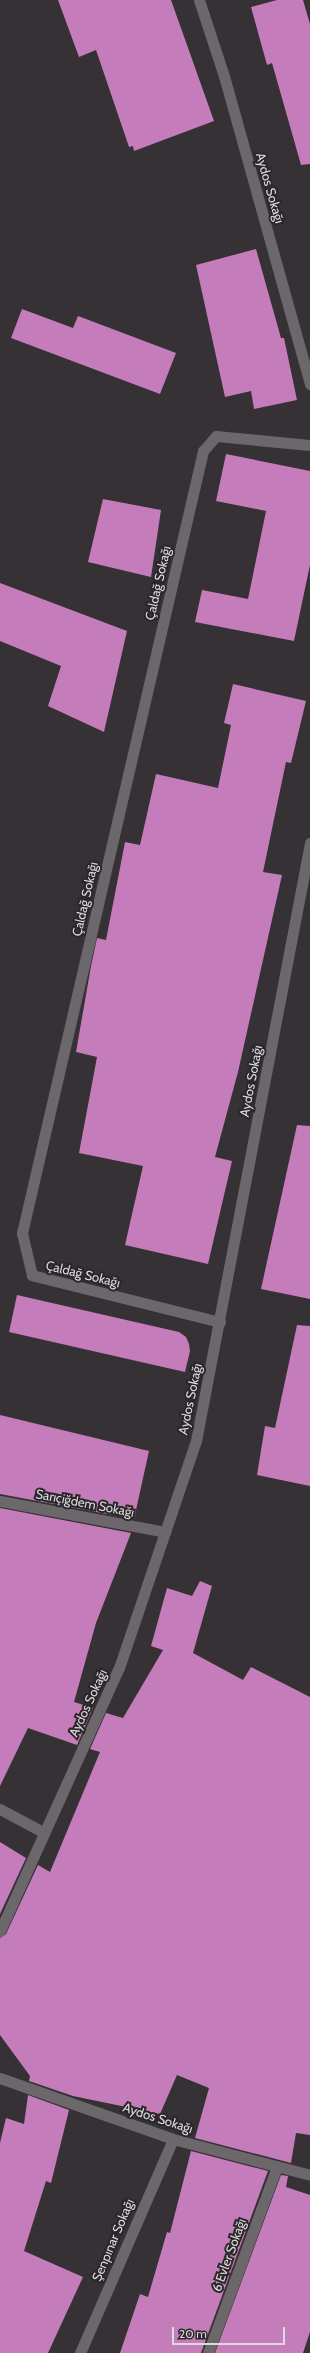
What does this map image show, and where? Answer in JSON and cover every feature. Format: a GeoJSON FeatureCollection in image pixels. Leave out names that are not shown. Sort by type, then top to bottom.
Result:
{"type":"FeatureCollection","features":[{"type":"Feature","properties":{"kind":"street","name":"Aydos Sokağı"},"geometry":{"type":"LineString","coordinates":[[199,0],[224,76],[310,384]]}},
{"type":"Feature","properties":{"kind":"street","name":"Çaldağ Sokağı"},"geometry":{"type":"LineString","coordinates":[[220,1322],[32,1275],[22,1233],[203,452],[216,436],[310,445]]}},
{"type":"Feature","properties":{"kind":"street","name":"Aydos Sokağı"},"geometry":{"type":"LineString","coordinates":[[0,1932],[43,1832],[119,1668],[196,1441],[220,1322],[310,843]]}},
{"type":"Feature","properties":{"kind":"street","name":"Sarıçiğdem Sokağı"},"geometry":{"type":"LineString","coordinates":[[0,1501],[165,1532]]}},
{"type":"Feature","properties":{"kind":"street"},"geometry":{"type":"LineString","coordinates":[[0,1809],[43,1832]]}},
{"type":"Feature","properties":{"kind":"street","name":"Aydos Sokağı"},"geometry":{"type":"LineString","coordinates":[[0,2078],[173,2139],[310,2175]]}},
{"type":"Feature","properties":{"kind":"street","name":"Şenpınar Sokağı"},"geometry":{"type":"LineString","coordinates":[[80,2353],[173,2139]]}},
{"type":"Feature","properties":{"kind":"street","name":"6 Evler Sokağı"},"geometry":{"type":"LineString","coordinates":[[208,2353],[277,2166]]}},
{"type":"Feature","properties":{"kind":"building"},"geometry":{"type":"Polygon","coordinates":[[[58,0],[171,0],[214,121],[134,151],[133,146],[129,147],[96,50],[79,57],[58,0]]]}},
{"type":"Feature","properties":{"kind":"building"},"geometry":{"type":"Polygon","coordinates":[[[277,0],[303,0],[310,24],[310,164],[301,165],[272,63],[267,65],[251,7],[277,0]]]}},
{"type":"Feature","properties":{"kind":"building"},"geometry":{"type":"Polygon","coordinates":[[[256,249],[281,338],[284,338],[297,400],[254,409],[251,391],[225,397],[196,265],[256,249]]]}},
{"type":"Feature","properties":{"kind":"building"},"geometry":{"type":"Polygon","coordinates":[[[22,309],[73,328],[78,316],[176,353],[160,394],[11,338],[22,309]]]}},
{"type":"Feature","properties":{"kind":"building"},"geometry":{"type":"Polygon","coordinates":[[[226,454],[310,471],[310,565],[294,641],[195,622],[202,590],[248,599],[266,511],[216,501],[226,454]]]}},
{"type":"Feature","properties":{"kind":"building"},"geometry":{"type":"Polygon","coordinates":[[[103,499],[161,510],[151,577],[88,562],[103,499]]]}},
{"type":"Feature","properties":{"kind":"building"},"geometry":{"type":"Polygon","coordinates":[[[0,583],[127,631],[104,732],[48,706],[61,666],[0,641],[0,583]]]}},
{"type":"Feature","properties":{"kind":"building"},"geometry":{"type":"Polygon","coordinates":[[[233,684],[306,701],[291,763],[286,762],[263,872],[282,875],[238,1072],[215,1157],[232,1161],[208,1264],[125,1245],[143,1166],[79,1153],[97,1057],[76,1052],[97,938],[106,940],[125,842],[140,845],[156,774],[218,788],[231,725],[224,723],[233,684]]]}},
{"type":"Feature","properties":{"kind":"building"},"geometry":{"type":"Polygon","coordinates":[[[297,1125],[310,1126],[310,1299],[261,1289],[297,1125]]]}},
{"type":"Feature","properties":{"kind":"building"},"geometry":{"type":"Polygon","coordinates":[[[17,1295],[179,1332],[186,1337],[189,1344],[190,1351],[185,1372],[9,1332],[17,1295]]]}},
{"type":"Feature","properties":{"kind":"building"},"geometry":{"type":"Polygon","coordinates":[[[297,1325],[310,1326],[310,1486],[257,1475],[265,1426],[275,1428],[297,1325]]]}},
{"type":"Feature","properties":{"kind":"building"},"geometry":{"type":"Polygon","coordinates":[[[0,1415],[149,1451],[134,1519],[0,1494],[0,1415]]]}},
{"type":"Feature","properties":{"kind":"building"},"geometry":{"type":"Polygon","coordinates":[[[0,1508],[131,1533],[96,1623],[74,1702],[93,1708],[77,1745],[28,1728],[0,1786],[0,1508]]]}},
{"type":"Feature","properties":{"kind":"building"},"geometry":{"type":"Polygon","coordinates":[[[200,1581],[212,1586],[193,1653],[243,1680],[251,1667],[310,1697],[310,2135],[296,2133],[291,2163],[195,2138],[209,2088],[177,2075],[160,2114],[73,2096],[29,2081],[30,2076],[0,2035],[0,1938],[6,1934],[38,1865],[50,1872],[100,1752],[90,1749],[106,1713],[123,1718],[163,1650],[151,1646],[167,1588],[192,1596],[200,1581]]]}},
{"type":"Feature","properties":{"kind":"building"},"geometry":{"type":"Polygon","coordinates":[[[0,1842],[26,1858],[0,1914],[0,1842]]]}},
{"type":"Feature","properties":{"kind":"building"},"geometry":{"type":"Polygon","coordinates":[[[28,2095],[69,2110],[51,2183],[46,2181],[24,2251],[83,2277],[48,2353],[0,2353],[0,2143],[6,2118],[24,2124],[28,2095]]]}},
{"type":"Feature","properties":{"kind":"building"},"geometry":{"type":"Polygon","coordinates":[[[191,2151],[268,2171],[201,2353],[120,2353],[140,2294],[148,2297],[167,2232],[170,2233],[191,2151]]]}},
{"type":"Feature","properties":{"kind":"building"},"geometry":{"type":"Polygon","coordinates":[[[281,2175],[288,2176],[286,2187],[310,2195],[310,2332],[303,2353],[215,2353],[281,2175]]]}}]}
